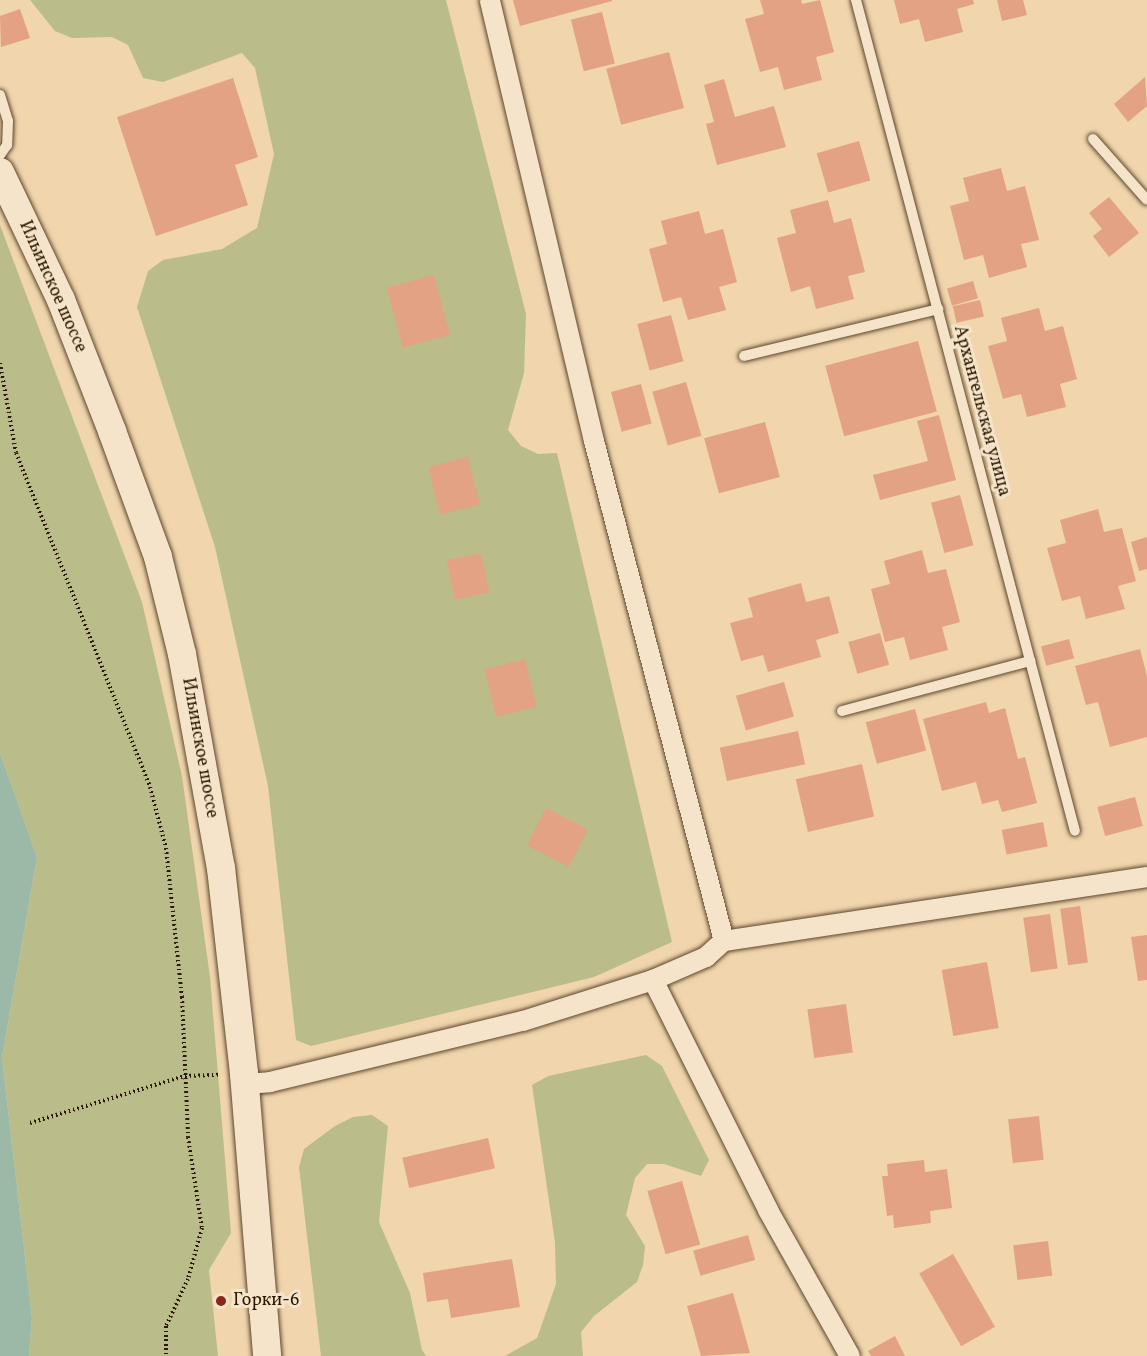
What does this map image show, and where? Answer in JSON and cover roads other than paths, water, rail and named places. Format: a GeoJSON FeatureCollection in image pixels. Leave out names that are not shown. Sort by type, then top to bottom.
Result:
{"type":"FeatureCollection","features":[{"type":"Feature","properties":{"kind":"main road","name":"Ильинское шоссе"},"geometry":{"type":"LineString","coordinates":[[0,171],[61,300],[158,557],[182,654],[221,868],[244,1079],[267,1356]]}},
{"type":"Feature","properties":{"kind":"street"},"geometry":{"type":"LineString","coordinates":[[490,0],[594,441],[724,940]]}},
{"type":"Feature","properties":{"kind":"street"},"geometry":{"type":"LineString","coordinates":[[244,1079],[270,1082],[523,1021],[652,980],[706,957],[724,940],[1147,877]]}},
{"type":"Feature","properties":{"kind":"street"},"geometry":{"type":"LineString","coordinates":[[652,980],[768,1210],[850,1356]]}},
{"type":"Feature","properties":{"kind":"lane","name":"Архангельская улица"},"geometry":{"type":"LineString","coordinates":[[856,0],[1075,831]]}},
{"type":"Feature","properties":{"kind":"lane"},"geometry":{"type":"LineString","coordinates":[[0,94],[8,121],[7,145],[0,155]]}},
{"type":"Feature","properties":{"kind":"lane"},"geometry":{"type":"LineString","coordinates":[[1093,139],[1147,200]]}},
{"type":"Feature","properties":{"kind":"lane"},"geometry":{"type":"LineString","coordinates":[[744,356],[938,309]]}},
{"type":"Feature","properties":{"kind":"lane"},"geometry":{"type":"LineString","coordinates":[[842,711],[1030,661]]}},
{"type":"Feature","properties":{"kind":"place","name":"Горки-6"},"geometry":{"type":"Point","coordinates":[221,1301]}}]}
